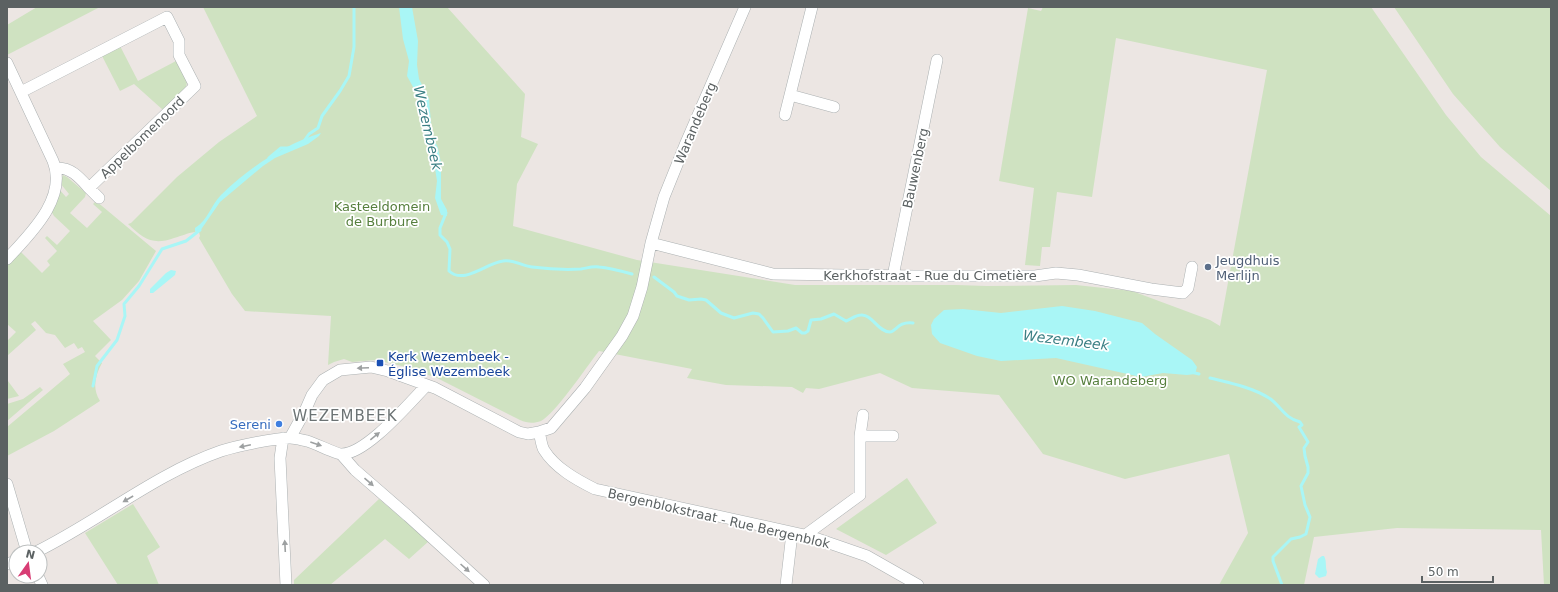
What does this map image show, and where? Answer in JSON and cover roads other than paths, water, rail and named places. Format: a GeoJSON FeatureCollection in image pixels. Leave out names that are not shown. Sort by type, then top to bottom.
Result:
{"type":"FeatureCollection","features":[{"type":"Feature","properties":{"kind":"street","name":"Warandeberg"},"geometry":{"type":"LineString","coordinates":[[540,432],[551,428],[585,388],[622,336],[633,316],[642,287],[660,208],[745,7]]}},
{"type":"Feature","properties":{"kind":"street"},"geometry":{"type":"LineString","coordinates":[[785,115],[812,7]]}},
{"type":"Feature","properties":{"kind":"street","name":"Appelbomenoord"},"geometry":{"type":"LineString","coordinates":[[21,92],[167,17],[179,41],[179,55],[194,86],[90,188]]}},
{"type":"Feature","properties":{"kind":"street","name":"Bauwenberg"},"geometry":{"type":"LineString","coordinates":[[893,276],[937,60]]}},
{"type":"Feature","properties":{"kind":"street"},"geometry":{"type":"LineString","coordinates":[[7,63],[56,168],[57,176],[56,188],[47,209],[27,237],[7,259]]}},
{"type":"Feature","properties":{"kind":"street"},"geometry":{"type":"LineString","coordinates":[[790,95],[834,107]]}},
{"type":"Feature","properties":{"kind":"street","name":"Appelbomenoord"},"geometry":{"type":"LineString","coordinates":[[56,168],[64,168],[72,172],[99,198]]}},
{"type":"Feature","properties":{"kind":"street","name":"Kerkhofstraat - Rue du Cimetière"},"geometry":{"type":"LineString","coordinates":[[651,243],[773,274],[1034,276],[1056,273],[1183,293],[1188,288],[1192,267]]}},
{"type":"Feature","properties":{"kind":"street"},"geometry":{"type":"LineString","coordinates":[[286,585],[280,458],[287,438],[305,411],[312,394],[324,380],[340,370],[354,368],[379,368],[427,384],[459,399],[519,432],[528,434],[540,432]]}},
{"type":"Feature","properties":{"kind":"street"},"geometry":{"type":"LineString","coordinates":[[341,454],[362,447],[377,435],[427,384]]}},
{"type":"Feature","properties":{"kind":"street"},"geometry":{"type":"LineString","coordinates":[[804,536],[860,495],[860,436],[862,415]]}},
{"type":"Feature","properties":{"kind":"street","name":"Bergenblokstraat - Rue Bergenblok"},"geometry":{"type":"LineString","coordinates":[[540,432],[543,449],[552,461],[578,481],[595,489],[804,536],[867,556],[918,585]]}},
{"type":"Feature","properties":{"kind":"street"},"geometry":{"type":"LineString","coordinates":[[860,436],[893,436]]}},
{"type":"Feature","properties":{"kind":"street"},"geometry":{"type":"LineString","coordinates":[[48,545],[166,476],[194,462],[222,451],[287,438],[306,441],[341,454],[355,470],[484,585]]}},
{"type":"Feature","properties":{"kind":"street"},"geometry":{"type":"LineString","coordinates":[[7,484],[25,544]]}},
{"type":"Feature","properties":{"kind":"street"},"geometry":{"type":"LineString","coordinates":[[786,585],[792,533]]}},
{"type":"Feature","properties":{"kind":"water"},"geometry":{"type":"Polygon","coordinates":[[[399,7],[412,7],[418,41],[417,65],[419,79],[429,99],[432,135],[438,148],[441,163],[441,199],[447,210],[447,216],[441,215],[435,198],[437,181],[432,149],[426,137],[418,96],[407,76],[409,61],[403,39],[399,7]]]}},
{"type":"Feature","properties":{"kind":"water"},"geometry":{"type":"Polygon","coordinates":[[[321,133],[308,144],[275,158],[263,166],[220,202],[200,231],[195,231],[195,228],[203,221],[221,195],[255,166],[293,144],[321,133]]]}},
{"type":"Feature","properties":{"kind":"water"},"geometry":{"type":"Polygon","coordinates":[[[171,270],[176,271],[175,275],[153,293],[150,293],[150,289],[171,270]]]}},
{"type":"Feature","properties":{"kind":"water"},"geometry":{"type":"Polygon","coordinates":[[[1062,306],[1095,311],[1142,323],[1192,360],[1197,367],[1195,374],[1187,375],[1163,373],[1141,377],[1056,358],[1001,361],[977,356],[940,343],[932,334],[931,325],[934,319],[944,310],[963,309],[1001,313],[1062,306]]]}},
{"type":"Feature","properties":{"kind":"water"},"geometry":{"type":"Polygon","coordinates":[[[1322,556],[1325,558],[1327,572],[1326,576],[1319,578],[1315,574],[1318,559],[1322,556]]]}},
{"type":"Feature","properties":{"kind":"waterway"},"geometry":{"type":"LineString","coordinates":[[304,141],[309,134],[318,128],[322,116],[349,76],[354,47],[354,7]]}},
{"type":"Feature","properties":{"kind":"waterway"},"geometry":{"type":"LineString","coordinates":[[269,158],[281,148],[290,148]]}},
{"type":"Feature","properties":{"kind":"waterway","name":"Wezembeek"},"geometry":{"type":"LineString","coordinates":[[446,213],[440,228],[440,235],[447,242],[450,249],[449,271],[455,275],[468,275],[503,261],[538,268],[581,269],[597,267],[632,274]]}},
{"type":"Feature","properties":{"kind":"waterway"},"geometry":{"type":"LineString","coordinates":[[93,386],[97,366],[117,340],[125,316],[124,304],[139,286],[162,249],[186,241],[200,230]]}},
{"type":"Feature","properties":{"kind":"waterway","name":"Wezembeek"},"geometry":{"type":"LineString","coordinates":[[654,277],[677,296],[689,300],[706,300],[721,313],[734,318],[753,313],[759,314],[773,332],[788,331],[796,328],[802,333],[805,333],[808,331],[811,320],[821,319],[834,314],[846,321],[857,316],[865,315],[882,329],[890,332],[901,325],[913,323]]}},
{"type":"Feature","properties":{"kind":"waterway","name":"Wezembeek"},"geometry":{"type":"LineString","coordinates":[[1191,372],[1199,374]]}},
{"type":"Feature","properties":{"kind":"waterway","name":"Wezembeek"},"geometry":{"type":"LineString","coordinates":[[1210,378],[1248,388],[1269,398],[1286,415],[1300,422],[1302,425],[1299,427],[1308,442],[1304,448],[1308,473],[1301,486],[1305,505],[1310,517],[1306,534],[1291,539],[1273,557],[1273,561],[1282,585]]}},
{"type":"Feature","properties":{"kind":"place","name":"Jeugdhuis Merlijn"},"geometry":{"type":"Point","coordinates":[1208,267]}},
{"type":"Feature","properties":{"kind":"place","name":"Kerk Wezembeek - Église Wezembeek"},"geometry":{"type":"Point","coordinates":[380,363]}},
{"type":"Feature","properties":{"kind":"place","name":"Sereni"},"geometry":{"type":"Point","coordinates":[279,424]}},
{"type":"Feature","properties":{"kind":"district","name":"WEZEMBEEK"},"geometry":{"type":"Point","coordinates":[345,416]}},
{"type":"Feature","properties":{"kind":"park label","name":"Kasteeldomein de Burbure"},"geometry":{"type":"Point","coordinates":[382,214]}},
{"type":"Feature","properties":{"kind":"park label","name":"WO Warandeberg"},"geometry":{"type":"Point","coordinates":[1110,380]}}]}
